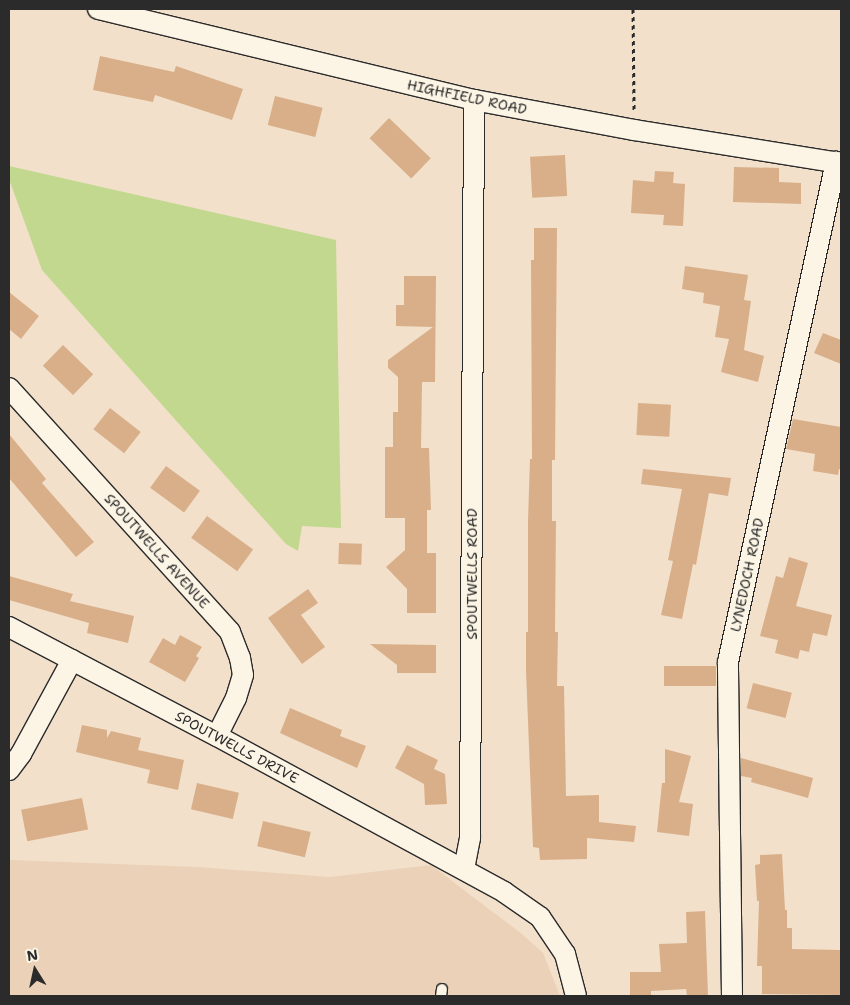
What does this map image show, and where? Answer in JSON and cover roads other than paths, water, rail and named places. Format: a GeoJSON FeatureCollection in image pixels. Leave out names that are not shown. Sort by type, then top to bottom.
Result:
{"type":"FeatureCollection","features":[{"type":"Feature","properties":{"kind":"street","name":"HIGHFIELD ROAD"},"geometry":{"type":"LineString","coordinates":[[98,9],[474,100],[634,130],[839,162]]}},
{"type":"Feature","properties":{"kind":"street","name":"SPOUTWELLS ROAD"},"geometry":{"type":"LineString","coordinates":[[464,869],[470,838],[474,100]]}},
{"type":"Feature","properties":{"kind":"street","name":"LYNEDOCH ROAD"},"geometry":{"type":"LineString","coordinates":[[732,996],[728,662],[839,162]]}},
{"type":"Feature","properties":{"kind":"street","name":"SPOUTWELLS AVENUE"},"geometry":{"type":"LineString","coordinates":[[9,388],[230,632],[240,658],[243,675],[236,698],[217,736]]}},
{"type":"Feature","properties":{"kind":"street","name":"SPOUTWELLS DRIVE"},"geometry":{"type":"LineString","coordinates":[[9,627],[464,869]]}},
{"type":"Feature","properties":{"kind":"street"},"geometry":{"type":"LineString","coordinates":[[9,770],[21,754],[72,660]]}},
{"type":"Feature","properties":{"kind":"street"},"geometry":{"type":"LineString","coordinates":[[464,869],[540,916],[565,954],[576,996]]}}]}
